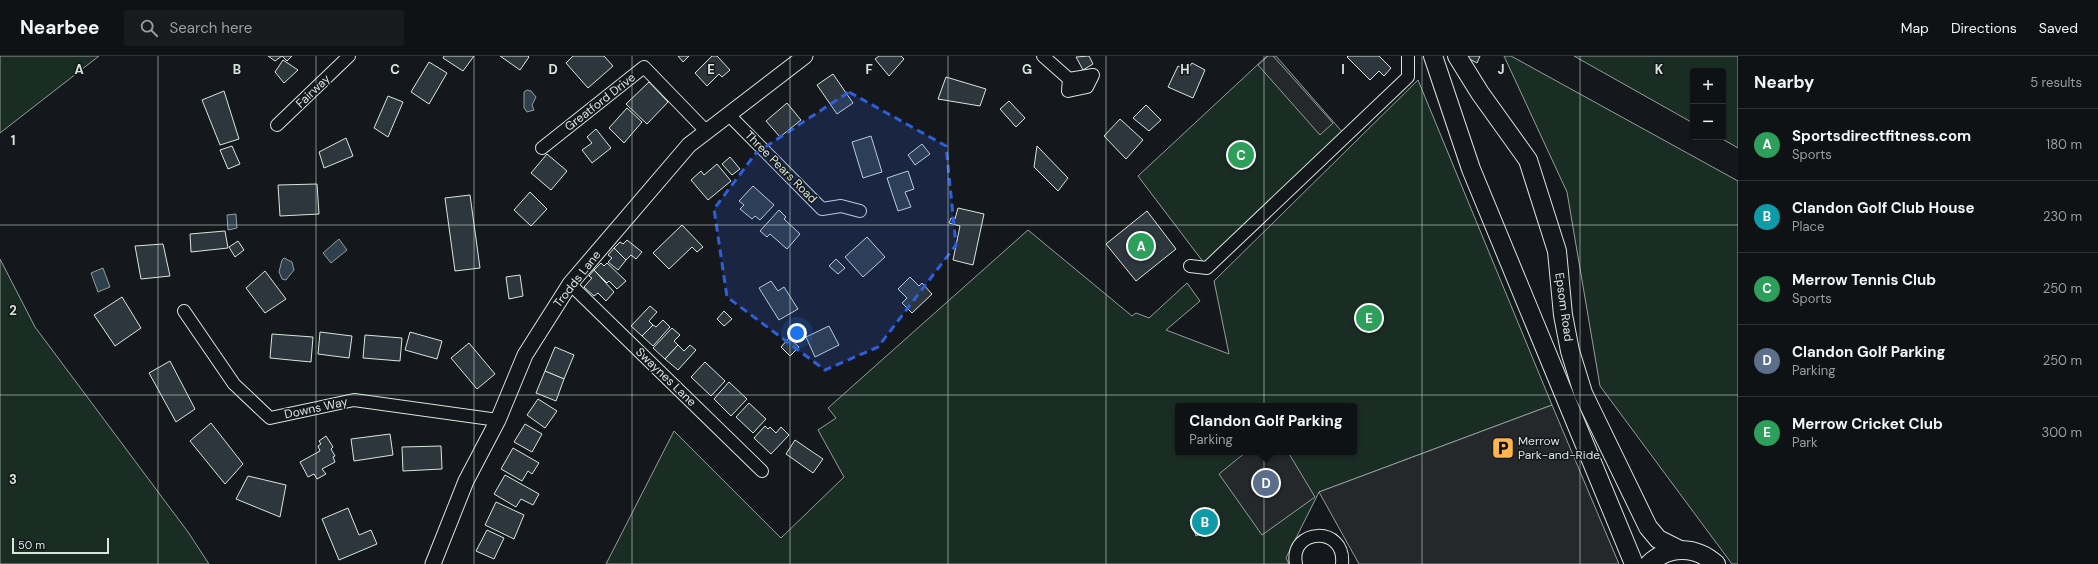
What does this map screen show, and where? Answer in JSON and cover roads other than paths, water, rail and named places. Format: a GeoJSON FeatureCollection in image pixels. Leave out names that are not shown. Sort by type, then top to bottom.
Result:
{"type":"FeatureCollection","features":[{"type":"Feature","properties":{"kind":"main road","name":"Epsom Road"},"geometry":{"type":"LineString","coordinates":[[1433,56],[1471,168],[1634,564]]}},
{"type":"Feature","properties":{"kind":"main road","name":"Epsom Road"},"geometry":{"type":"LineString","coordinates":[[1457,56],[1472,81],[1528,160],[1557,251],[1563,315],[1570,351],[1583,393],[1648,527],[1658,539],[1680,550]]}},
{"type":"Feature","properties":{"kind":"main road"},"geometry":{"type":"LineString","coordinates":[[1649,564],[1655,558],[1667,552],[1680,550],[1693,551],[1703,555],[1716,564]]}},
{"type":"Feature","properties":{"kind":"street","name":"Fairway"},"geometry":{"type":"LineString","coordinates":[[277,125],[349,56]]}},
{"type":"Feature","properties":{"kind":"street","name":"Trodds Lane"},"geometry":{"type":"LineString","coordinates":[[434,564],[466,482],[498,420],[525,355],[570,284],[689,145],[729,116],[805,56]]}},
{"type":"Feature","properties":{"kind":"street"},"geometry":{"type":"LineString","coordinates":[[1043,56],[1068,79]]}},
{"type":"Feature","properties":{"kind":"street"},"geometry":{"type":"LineString","coordinates":[[1190,266],[1207,268],[1408,77],[1408,56]]}},
{"type":"Feature","properties":{"kind":"street","name":"Greatford Drive"},"geometry":{"type":"LineString","coordinates":[[542,148],[644,67],[708,132]]}},
{"type":"Feature","properties":{"kind":"street","name":"Three Pears Road"},"geometry":{"type":"LineString","coordinates":[[729,116],[822,209],[841,206],[860,211]]}},
{"type":"Feature","properties":{"kind":"street","name":"Swaynes Lane"},"geometry":{"type":"LineString","coordinates":[[570,284],[762,471]]}},
{"type":"Feature","properties":{"kind":"street","name":"Downs Way"},"geometry":{"type":"LineString","coordinates":[[184,311],[234,384],[270,418],[354,400],[498,420]]}},
{"type":"Feature","properties":{"kind":"street"},"geometry":{"type":"LineString","coordinates":[[1296,564],[1296,552],[1300,544],[1306,539],[1322,536],[1336,542],[1342,556],[1342,564]]}},
{"type":"Feature","properties":{"kind":"water"},"geometry":{"type":"Polygon","coordinates":[[[527,90],[531,91],[536,97],[532,105],[534,110],[527,112],[524,108],[524,92],[527,90]]]}},
{"type":"Feature","properties":{"kind":"water"},"geometry":{"type":"Polygon","coordinates":[[[236,214],[237,228],[228,230],[227,215],[236,214]]]}},
{"type":"Feature","properties":{"kind":"water"},"geometry":{"type":"Polygon","coordinates":[[[339,239],[347,250],[331,263],[323,253],[339,239]]]}},
{"type":"Feature","properties":{"kind":"water"},"geometry":{"type":"Polygon","coordinates":[[[284,258],[292,262],[294,270],[286,280],[282,279],[279,272],[282,260],[284,258]]]}},
{"type":"Feature","properties":{"kind":"water"},"geometry":{"type":"Polygon","coordinates":[[[103,268],[110,287],[98,292],[91,273],[103,268]]]}},
{"type":"Feature","properties":{"kind":"place","name":"Merrow Tennis Club"},"geometry":{"type":"Point","coordinates":[1241,155]}},
{"type":"Feature","properties":{"kind":"place","name":"Sportsdirectfitness.com"},"geometry":{"type":"Point","coordinates":[1141,246]}},
{"type":"Feature","properties":{"kind":"place","name":"Merrow Cricket Club"},"geometry":{"type":"Point","coordinates":[1369,318]}},
{"type":"Feature","properties":{"kind":"place","name":"Merrow Park-and-Ride"},"geometry":{"type":"Point","coordinates":[1503,448]}},
{"type":"Feature","properties":{"kind":"place","name":"Clandon Golf Parking"},"geometry":{"type":"Point","coordinates":[1266,483]}},
{"type":"Feature","properties":{"kind":"place","name":"Clandon Golf Club House"},"geometry":{"type":"Point","coordinates":[1205,522]}}]}
